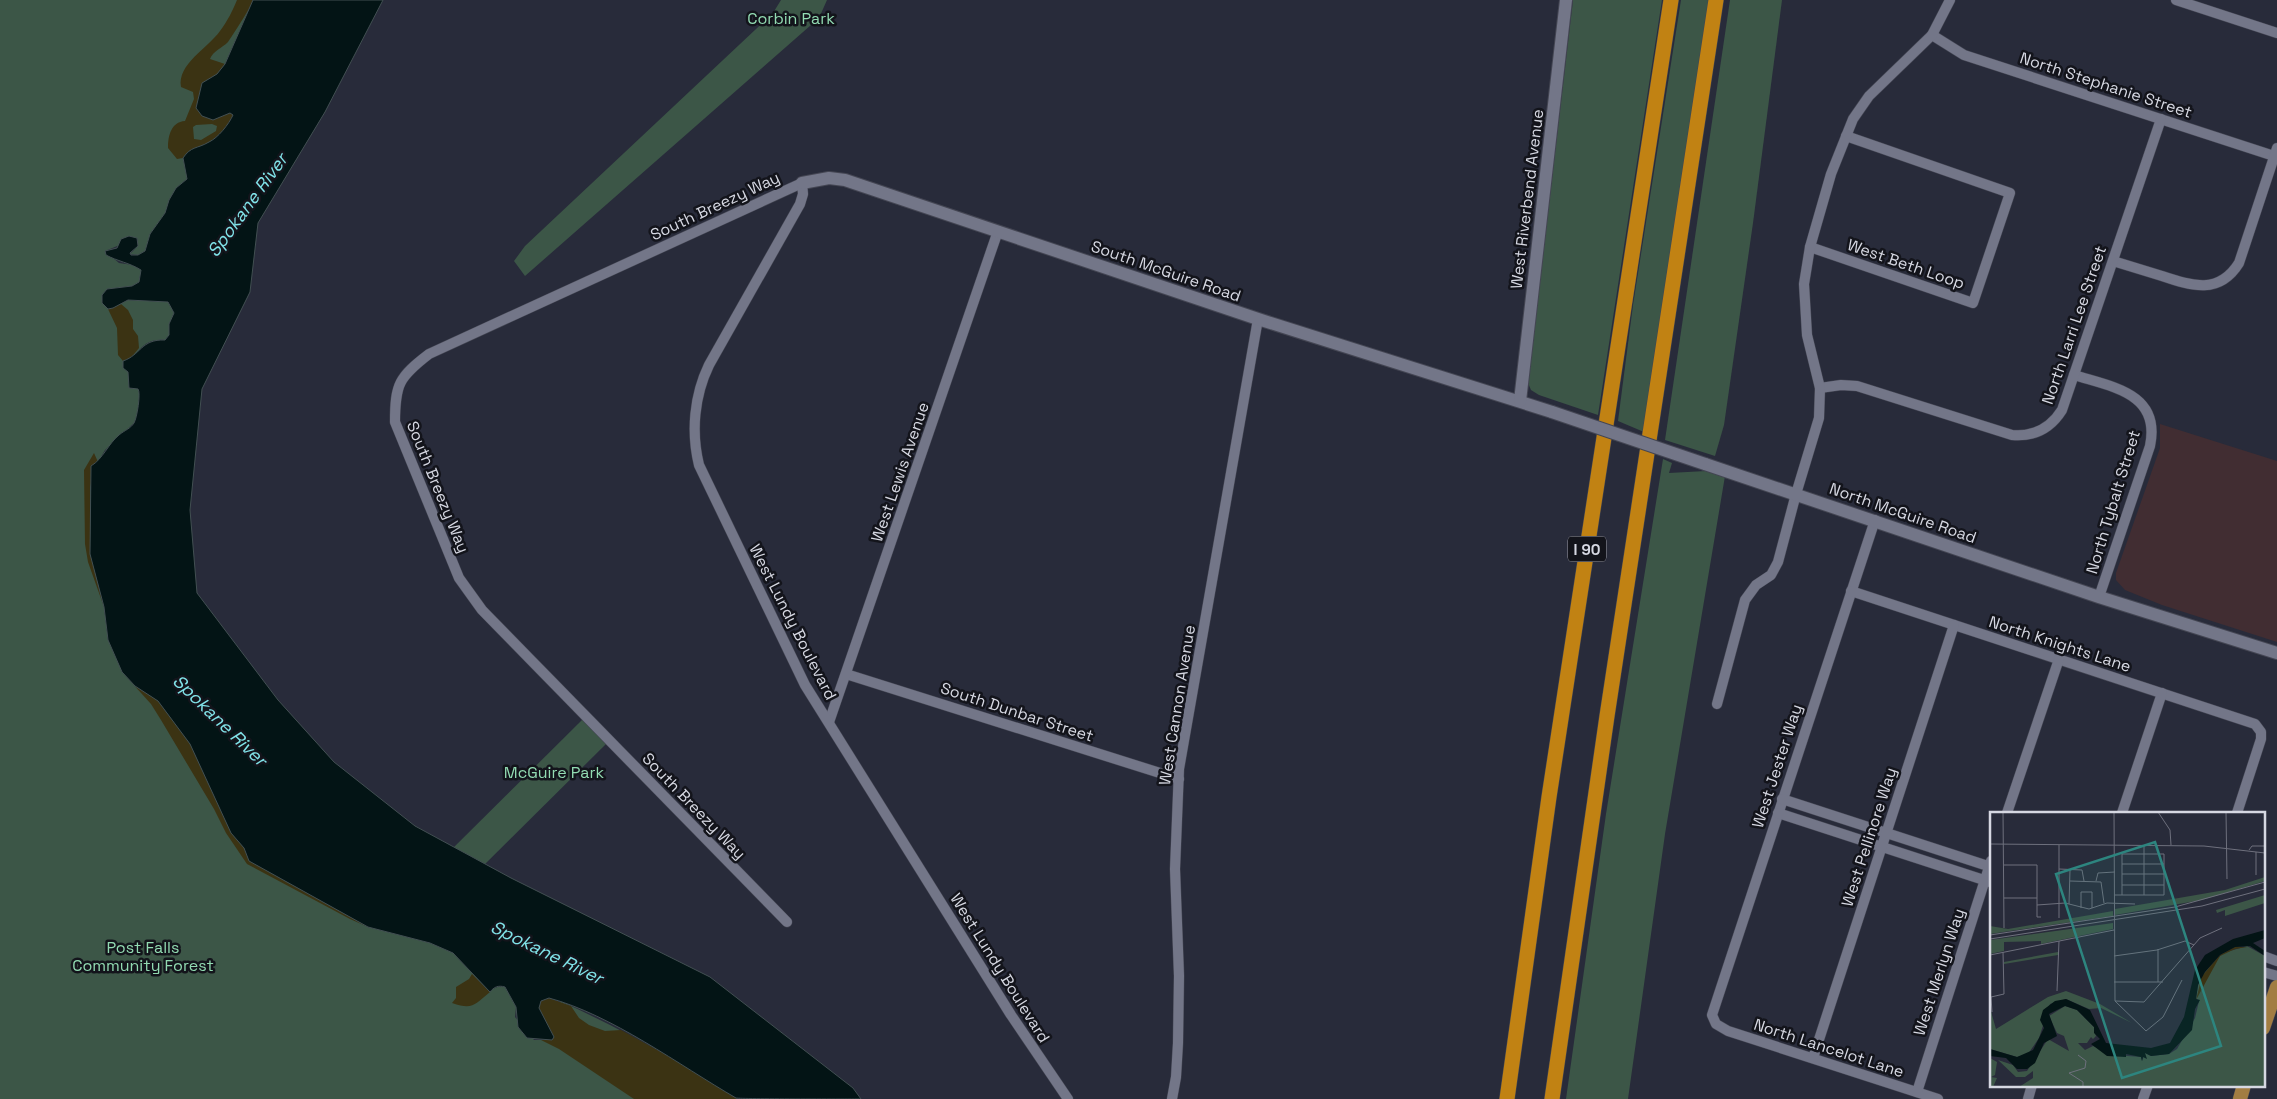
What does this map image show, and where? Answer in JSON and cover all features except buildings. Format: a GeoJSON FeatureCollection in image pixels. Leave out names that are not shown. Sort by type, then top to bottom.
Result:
{"type":"FeatureCollection","features":[{"type":"Feature","properties":{"kind":"highway","name":"I 90"},"geometry":{"type":"LineString","coordinates":[[1507,1099],[1549,797],[1671,0]]}},
{"type":"Feature","properties":{"kind":"highway"},"geometry":{"type":"LineString","coordinates":[[1552,1099],[1606,716],[1716,0]]}},
{"type":"Feature","properties":{"kind":"main road"},"geometry":{"type":"LineString","coordinates":[[2264,1025],[2277,987]]}},
{"type":"Feature","properties":{"kind":"main road"},"geometry":{"type":"LineString","coordinates":[[2240,1099],[2244,1086]]}},
{"type":"Feature","properties":{"kind":"street","name":"West Riverbend Avenue"},"geometry":{"type":"LineString","coordinates":[[1520,401],[1566,0]]}},
{"type":"Feature","properties":{"kind":"street"},"geometry":{"type":"LineString","coordinates":[[1717,704],[1740,610],[1750,591],[1756,585],[1766,580],[1775,570],[1819,418],[1820,388],[1807,335],[1804,284],[1810,247],[1831,174],[1852,119],[1869,96],[1932,35],[1950,0]]}},
{"type":"Feature","properties":{"kind":"street"},"geometry":{"type":"LineString","coordinates":[[2176,0],[2277,33]]}},
{"type":"Feature","properties":{"kind":"street","name":"North Stephanie Street"},"geometry":{"type":"LineString","coordinates":[[1932,35],[1964,55],[2161,119],[2276,152]]}},
{"type":"Feature","properties":{"kind":"street","name":"North Larri Lee Street"},"geometry":{"type":"LineString","coordinates":[[1820,388],[1841,385],[1857,386],[2002,432],[2021,436],[2042,431],[2056,420],[2062,410],[2161,119]]}},
{"type":"Feature","properties":{"kind":"street","name":"West Beth Loop"},"geometry":{"type":"LineString","coordinates":[[1810,247],[1973,303],[2010,193],[1846,136]]}},
{"type":"Feature","properties":{"kind":"street"},"geometry":{"type":"LineString","coordinates":[[2113,261],[2193,286],[2214,284],[2224,279],[2233,272],[2239,263],[2276,152]]}},
{"type":"Feature","properties":{"kind":"street","name":"South McGuire Road"},"geometry":{"type":"LineString","coordinates":[[802,183],[829,178],[845,180],[1258,319],[1520,401]]}},
{"type":"Feature","properties":{"kind":"street","name":"West Lundy Boulevard"},"geometry":{"type":"LineString","coordinates":[[802,183],[803,194],[799,206],[704,375],[698,397],[695,432],[698,460],[805,685],[1011,1015],[1068,1099]]}},
{"type":"Feature","properties":{"kind":"street","name":"South Breezy Way"},"geometry":{"type":"LineString","coordinates":[[787,922],[482,610],[460,578],[395,422],[395,396],[405,372],[429,354],[802,183]]}},
{"type":"Feature","properties":{"kind":"street","name":"West Lewis Avenue"},"geometry":{"type":"LineString","coordinates":[[829,722],[998,230]]}},
{"type":"Feature","properties":{"kind":"street","name":"West Cannon Avenue"},"geometry":{"type":"LineString","coordinates":[[1172,1099],[1176,1077],[1180,976],[1175,868],[1179,779],[1258,319]]}},
{"type":"Feature","properties":{"kind":"street","name":"North Tybalt Street"},"geometry":{"type":"LineString","coordinates":[[2074,375],[2132,395],[2146,410],[2152,428],[2150,446],[2099,597]]}},
{"type":"Feature","properties":{"kind":"street","name":"North McGuire Road"},"geometry":{"type":"LineString","coordinates":[[1520,401],[2099,597],[2277,653]]}},
{"type":"Feature","properties":{"kind":"street","name":"West Jester Way"},"geometry":{"type":"LineString","coordinates":[[1713,1021],[1712,1015],[1875,520]]}},
{"type":"Feature","properties":{"kind":"street","name":"North Knights Lane"},"geometry":{"type":"LineString","coordinates":[[1850,592],[2255,724],[2261,739],[2237,812]]}},
{"type":"Feature","properties":{"kind":"street","name":"West Pellinore Way"},"geometry":{"type":"LineString","coordinates":[[1813,1058],[1954,625]]}},
{"type":"Feature","properties":{"kind":"street"},"geometry":{"type":"LineString","coordinates":[[2007,812],[2059,659]]}},
{"type":"Feature","properties":{"kind":"street","name":"South Dunbar Street"},"geometry":{"type":"LineString","coordinates":[[846,674],[1179,779]]}},
{"type":"Feature","properties":{"kind":"street"},"geometry":{"type":"LineString","coordinates":[[2122,812],[2162,694]]}},
{"type":"Feature","properties":{"kind":"street"},"geometry":{"type":"LineString","coordinates":[[1782,799],[1990,865]]}},
{"type":"Feature","properties":{"kind":"street"},"geometry":{"type":"LineString","coordinates":[[1778,813],[1988,881]]}},
{"type":"Feature","properties":{"kind":"street","name":"West Merlyn Way"},"geometry":{"type":"LineString","coordinates":[[1917,1092],[1988,881],[1990,865]]}},
{"type":"Feature","properties":{"kind":"street"},"geometry":{"type":"LineString","coordinates":[[2264,956],[2277,961]]}},
{"type":"Feature","properties":{"kind":"street"},"geometry":{"type":"LineString","coordinates":[[2264,972],[2277,976]]}},
{"type":"Feature","properties":{"kind":"street","name":"North Lancelot Lane"},"geometry":{"type":"LineString","coordinates":[[1713,1021],[1728,1031],[1938,1099]]}},
{"type":"Feature","properties":{"kind":"street"},"geometry":{"type":"LineString","coordinates":[[2028,1099],[2032,1086]]}},
{"type":"Feature","properties":{"kind":"street"},"geometry":{"type":"LineString","coordinates":[[2143,1099],[2148,1086]]}},
{"type":"Feature","properties":{"kind":"shaded area"},"geometry":{"type":"Polygon","coordinates":[[[2160,424],[2277,461],[2277,642],[2162,605],[2125,590],[2116,580],[2116,573],[2160,448],[2160,424]]]}},
{"type":"Feature","properties":{"kind":"green space","name":"Post Falls Community Forest"},"geometry":{"type":"Polygon","coordinates":[[[0,0],[253,0],[225,64],[230,113],[187,179],[176,188],[165,213],[150,234],[145,251],[138,255],[130,254],[138,246],[137,238],[105,251],[119,263],[133,265],[141,270],[139,282],[132,286],[107,289],[102,295],[102,303],[128,300],[168,302],[174,313],[169,324],[169,335],[165,340],[157,340],[145,344],[137,353],[128,372],[141,394],[136,421],[105,450],[98,462],[104,607],[108,640],[368,927],[430,943],[453,953],[490,992],[496,987],[505,987],[516,1007],[515,1017],[534,1040],[552,1040],[560,1001],[650,1047],[737,1099],[0,1099],[0,0]]]}},
{"type":"Feature","properties":{"kind":"green space","name":"Corbin Park"},"geometry":{"type":"Polygon","coordinates":[[[781,0],[827,0],[819,18],[525,276],[514,261],[525,246],[773,13],[781,0]]]}},
{"type":"Feature","properties":{"kind":"green space"},"geometry":{"type":"Polygon","coordinates":[[[1573,0],[1662,0],[1598,415],[1539,395],[1531,390],[1528,383],[1573,0]]]}},
{"type":"Feature","properties":{"kind":"green space"},"geometry":{"type":"Polygon","coordinates":[[[1681,0],[1711,0],[1644,432],[1618,421],[1633,305],[1681,0]]]}},
{"type":"Feature","properties":{"kind":"green space"},"geometry":{"type":"Polygon","coordinates":[[[1730,0],[1782,0],[1724,425],[1715,456],[1665,440],[1730,0]]]}},
{"type":"Feature","properties":{"kind":"green space"},"geometry":{"type":"Polygon","coordinates":[[[1663,459],[1672,463],[1669,473],[1706,471],[1725,476],[1665,834],[1628,1099],[1566,1099],[1606,814],[1663,459]]]}},
{"type":"Feature","properties":{"kind":"green space","name":"McGuire Park"},"geometry":{"type":"Polygon","coordinates":[[[583,719],[606,744],[477,872],[445,856],[583,719]]]}},
{"type":"Feature","properties":{"kind":"sand"},"geometry":{"type":"Polygon","coordinates":[[[237,0],[253,0],[228,42],[211,56],[210,59],[225,64],[217,74],[202,83],[233,115],[216,137],[192,150],[183,158],[177,159],[168,148],[171,130],[176,124],[185,121],[194,99],[193,92],[181,87],[184,71],[194,57],[220,31],[237,0]],[[212,124],[196,125],[193,127],[194,139],[201,140],[216,131],[217,126],[212,124]]]}},
{"type":"Feature","properties":{"kind":"sand"},"geometry":{"type":"Polygon","coordinates":[[[121,304],[128,310],[133,320],[133,329],[138,336],[139,348],[130,359],[123,361],[118,355],[117,328],[108,309],[121,304]]]}},
{"type":"Feature","properties":{"kind":"sand"},"geometry":{"type":"Polygon","coordinates":[[[94,453],[98,462],[90,487],[90,554],[104,607],[88,562],[85,544],[84,470],[94,453]]]}},
{"type":"Feature","properties":{"kind":"sand"},"geometry":{"type":"Polygon","coordinates":[[[122,672],[135,686],[158,701],[190,744],[231,833],[244,848],[249,861],[368,927],[247,864],[226,833],[214,809],[151,704],[122,672]]]}},
{"type":"Feature","properties":{"kind":"sand"},"geometry":{"type":"Polygon","coordinates":[[[472,974],[490,992],[473,1005],[465,1006],[452,1003],[456,998],[456,987],[469,979],[472,974]]]}},
{"type":"Feature","properties":{"kind":"sand"},"geometry":{"type":"Polygon","coordinates":[[[549,998],[571,1006],[579,1018],[589,1025],[605,1031],[621,1030],[686,1066],[737,1099],[634,1099],[559,1049],[541,1040],[552,1040],[554,1037],[539,1008],[541,1001],[549,998]]]}},
{"type":"Feature","properties":{"kind":"water","name":"Spokane River"},"geometry":{"type":"Polygon","coordinates":[[[253,0],[383,0],[325,112],[258,223],[250,292],[202,389],[190,510],[197,593],[278,700],[334,762],[415,826],[511,878],[710,977],[853,1088],[861,1099],[736,1098],[621,1028],[573,1006],[549,998],[541,1001],[539,1008],[554,1037],[552,1040],[527,1038],[518,1027],[516,1007],[505,987],[496,987],[490,992],[453,953],[430,943],[368,927],[249,861],[244,848],[231,833],[190,744],[158,701],[135,686],[122,672],[108,640],[104,607],[90,554],[91,466],[121,433],[131,427],[135,420],[139,391],[138,389],[129,388],[128,372],[123,368],[123,361],[151,342],[165,340],[169,335],[169,324],[174,313],[168,302],[128,300],[108,309],[102,303],[102,295],[107,289],[132,286],[139,282],[141,270],[106,255],[105,251],[117,248],[121,239],[129,236],[137,238],[138,246],[130,253],[131,255],[138,255],[145,251],[150,234],[165,213],[169,200],[176,188],[187,179],[183,158],[192,150],[216,137],[231,119],[233,115],[230,113],[213,120],[202,116],[196,108],[202,83],[217,74],[225,64],[253,0]]]}}]}
